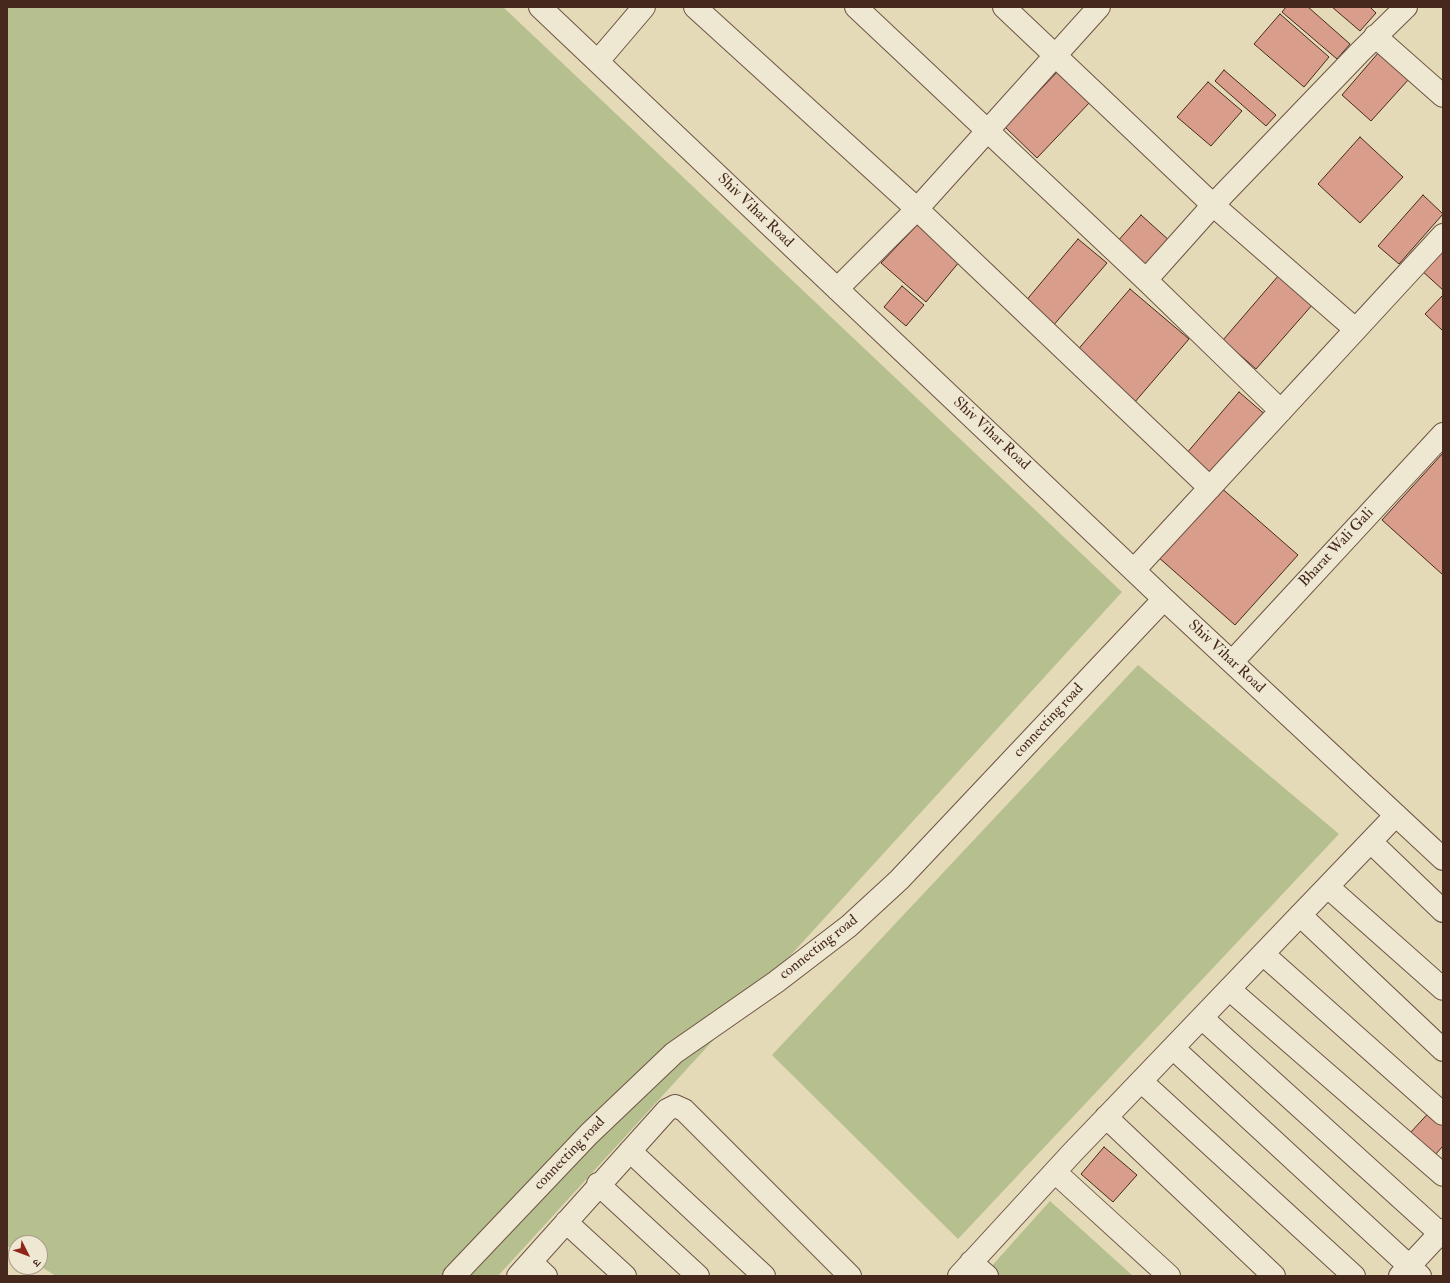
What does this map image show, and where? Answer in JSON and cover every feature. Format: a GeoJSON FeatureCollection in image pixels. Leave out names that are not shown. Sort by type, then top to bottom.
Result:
{"type":"FeatureCollection","features":[{"type":"Feature","properties":{"kind":"street","name":"Shiv Vihar Road"},"geometry":{"type":"LineString","coordinates":[[540,7],[1164,599],[1443,859]]}},
{"type":"Feature","properties":{"kind":"street"},"geometry":{"type":"LineString","coordinates":[[598,61],[644,7]]}},
{"type":"Feature","properties":{"kind":"street"},"geometry":{"type":"LineString","coordinates":[[695,7],[917,209],[1210,488]]}},
{"type":"Feature","properties":{"kind":"street"},"geometry":{"type":"LineString","coordinates":[[856,7],[1146,280],[1281,411]]}},
{"type":"Feature","properties":{"kind":"street"},"geometry":{"type":"LineString","coordinates":[[1004,7],[1213,205],[1355,329]]}},
{"type":"Feature","properties":{"kind":"street"},"geometry":{"type":"LineString","coordinates":[[837,289],[917,209],[988,132],[1099,7]]}},
{"type":"Feature","properties":{"kind":"street"},"geometry":{"type":"LineString","coordinates":[[1146,280],[1213,205],[1375,36],[1406,7]]}},
{"type":"Feature","properties":{"kind":"street"},"geometry":{"type":"LineString","coordinates":[[1375,36],[1443,96]]}},
{"type":"Feature","properties":{"kind":"street"},"geometry":{"type":"LineString","coordinates":[[1134,570],[1443,235]]}},
{"type":"Feature","properties":{"kind":"street","name":"Bharat Wali Gali"},"geometry":{"type":"LineString","coordinates":[[1232,662],[1443,434]]}},
{"type":"Feature","properties":{"kind":"street","name":"connecting road"},"geometry":{"type":"LineString","coordinates":[[454,1276],[589,1134],[674,1052],[800,963],[849,926],[899,880],[1164,599]]}},
{"type":"Feature","properties":{"kind":"street"},"geometry":{"type":"LineString","coordinates":[[972,1271],[1055,1172],[1106,1117],[1396,816]]}},
{"type":"Feature","properties":{"kind":"street"},"geometry":{"type":"LineString","coordinates":[[1371,842],[1443,911]]}},
{"type":"Feature","properties":{"kind":"street"},"geometry":{"type":"LineString","coordinates":[[1328,887],[1443,989]]}},
{"type":"Feature","properties":{"kind":"street"},"geometry":{"type":"LineString","coordinates":[[1300,915],[1443,1050]]}},
{"type":"Feature","properties":{"kind":"street"},"geometry":{"type":"LineString","coordinates":[[1263,954],[1443,1114]]}},
{"type":"Feature","properties":{"kind":"street"},"geometry":{"type":"LineString","coordinates":[[1229,989],[1443,1175]]}},
{"type":"Feature","properties":{"kind":"street"},"geometry":{"type":"LineString","coordinates":[[1173,1048],[1410,1273],[1442,1233],[1202,1018]]}},
{"type":"Feature","properties":{"kind":"street"},"geometry":{"type":"LineString","coordinates":[[1141,1081],[1354,1276]]}},
{"type":"Feature","properties":{"kind":"street"},"geometry":{"type":"LineString","coordinates":[[532,1271],[566,1222],[598,1184],[667,1110],[675,1106],[679,1106],[850,1276]]}},
{"type":"Feature","properties":{"kind":"street"},"geometry":{"type":"LineString","coordinates":[[1106,1117],[1274,1276]]}},
{"type":"Feature","properties":{"kind":"street"},"geometry":{"type":"LineString","coordinates":[[630,1151],[764,1276]]}},
{"type":"Feature","properties":{"kind":"street"},"geometry":{"type":"LineString","coordinates":[[1055,1172],[1169,1276]]}},
{"type":"Feature","properties":{"kind":"street"},"geometry":{"type":"LineString","coordinates":[[598,1184],[698,1276]]}},
{"type":"Feature","properties":{"kind":"street"},"geometry":{"type":"LineString","coordinates":[[566,1222],[625,1276]]}},
{"type":"Feature","properties":{"kind":"green space"},"geometry":{"type":"Polygon","coordinates":[[[7,7],[503,7],[1122,592],[498,1276],[56,1276],[48,1271],[48,1235],[8,1235],[7,1246],[7,7]]]}},
{"type":"Feature","properties":{"kind":"green space"},"geometry":{"type":"Polygon","coordinates":[[[1138,665],[1339,834],[958,1239],[772,1055],[1138,665]]]}},
{"type":"Feature","properties":{"kind":"green space"},"geometry":{"type":"Polygon","coordinates":[[[1050,1201],[1133,1276],[997,1276],[989,1269],[1050,1201]]]}},
{"type":"Feature","properties":{"kind":"building"},"geometry":{"type":"Polygon","coordinates":[[[1286,7],[1308,7],[1350,44],[1337,59],[1282,12],[1286,7]]]}},
{"type":"Feature","properties":{"kind":"building"},"geometry":{"type":"Polygon","coordinates":[[[1332,7],[1370,7],[1376,13],[1360,31],[1332,7]]]}},
{"type":"Feature","properties":{"kind":"building"},"geometry":{"type":"Polygon","coordinates":[[[1280,14],[1329,57],[1304,87],[1254,44],[1280,14]]]}},
{"type":"Feature","properties":{"kind":"building"},"geometry":{"type":"Polygon","coordinates":[[[1379,52],[1409,79],[1371,121],[1342,95],[1379,52]]]}},
{"type":"Feature","properties":{"kind":"building"},"geometry":{"type":"Polygon","coordinates":[[[1059,70],[1091,101],[1037,158],[1005,127],[1059,70]]]}},
{"type":"Feature","properties":{"kind":"building"},"geometry":{"type":"Polygon","coordinates":[[[1224,70],[1276,115],[1266,126],[1215,81],[1224,70]]]}},
{"type":"Feature","properties":{"kind":"building"},"geometry":{"type":"Polygon","coordinates":[[[1208,82],[1242,111],[1211,146],[1177,117],[1208,82]]]}},
{"type":"Feature","properties":{"kind":"building"},"geometry":{"type":"Polygon","coordinates":[[[1360,137],[1403,177],[1360,223],[1318,184],[1360,137]]]}},
{"type":"Feature","properties":{"kind":"building"},"geometry":{"type":"Polygon","coordinates":[[[1423,195],[1443,214],[1399,264],[1378,246],[1423,195]]]}},
{"type":"Feature","properties":{"kind":"building"},"geometry":{"type":"Polygon","coordinates":[[[1141,215],[1171,242],[1147,270],[1116,243],[1141,215]]]}},
{"type":"Feature","properties":{"kind":"building"},"geometry":{"type":"Polygon","coordinates":[[[918,224],[960,261],[926,302],[881,263],[918,224]]]}},
{"type":"Feature","properties":{"kind":"building"},"geometry":{"type":"Polygon","coordinates":[[[1078,239],[1107,263],[1052,327],[1024,303],[1078,239]]]}},
{"type":"Feature","properties":{"kind":"building"},"geometry":{"type":"Polygon","coordinates":[[[1443,248],[1443,290],[1421,270],[1443,248]]]}},
{"type":"Feature","properties":{"kind":"building"},"geometry":{"type":"Polygon","coordinates":[[[1279,275],[1313,304],[1256,369],[1223,340],[1279,275]]]}},
{"type":"Feature","properties":{"kind":"building"},"geometry":{"type":"Polygon","coordinates":[[[902,286],[924,305],[906,326],[884,307],[902,286]]]}},
{"type":"Feature","properties":{"kind":"building"},"geometry":{"type":"Polygon","coordinates":[[[1130,289],[1189,339],[1134,403],[1075,353],[1130,289]]]}},
{"type":"Feature","properties":{"kind":"building"},"geometry":{"type":"Polygon","coordinates":[[[1443,295],[1443,331],[1425,314],[1443,295]]]}},
{"type":"Feature","properties":{"kind":"building"},"geometry":{"type":"Polygon","coordinates":[[[1239,392],[1268,417],[1215,479],[1186,454],[1239,392]]]}},
{"type":"Feature","properties":{"kind":"building"},"geometry":{"type":"Polygon","coordinates":[[[1443,453],[1443,575],[1382,520],[1443,453]]]}},
{"type":"Feature","properties":{"kind":"building"},"geometry":{"type":"Polygon","coordinates":[[[1219,486],[1298,555],[1235,625],[1157,556],[1219,486]]]}},
{"type":"Feature","properties":{"kind":"building"},"geometry":{"type":"Polygon","coordinates":[[[1434,1107],[1443,1115],[1443,1146],[1434,1156],[1410,1133],[1434,1107]]]}},
{"type":"Feature","properties":{"kind":"building"},"geometry":{"type":"Polygon","coordinates":[[[1104,1147],[1137,1175],[1113,1202],[1081,1174],[1104,1147]]]}}]}
